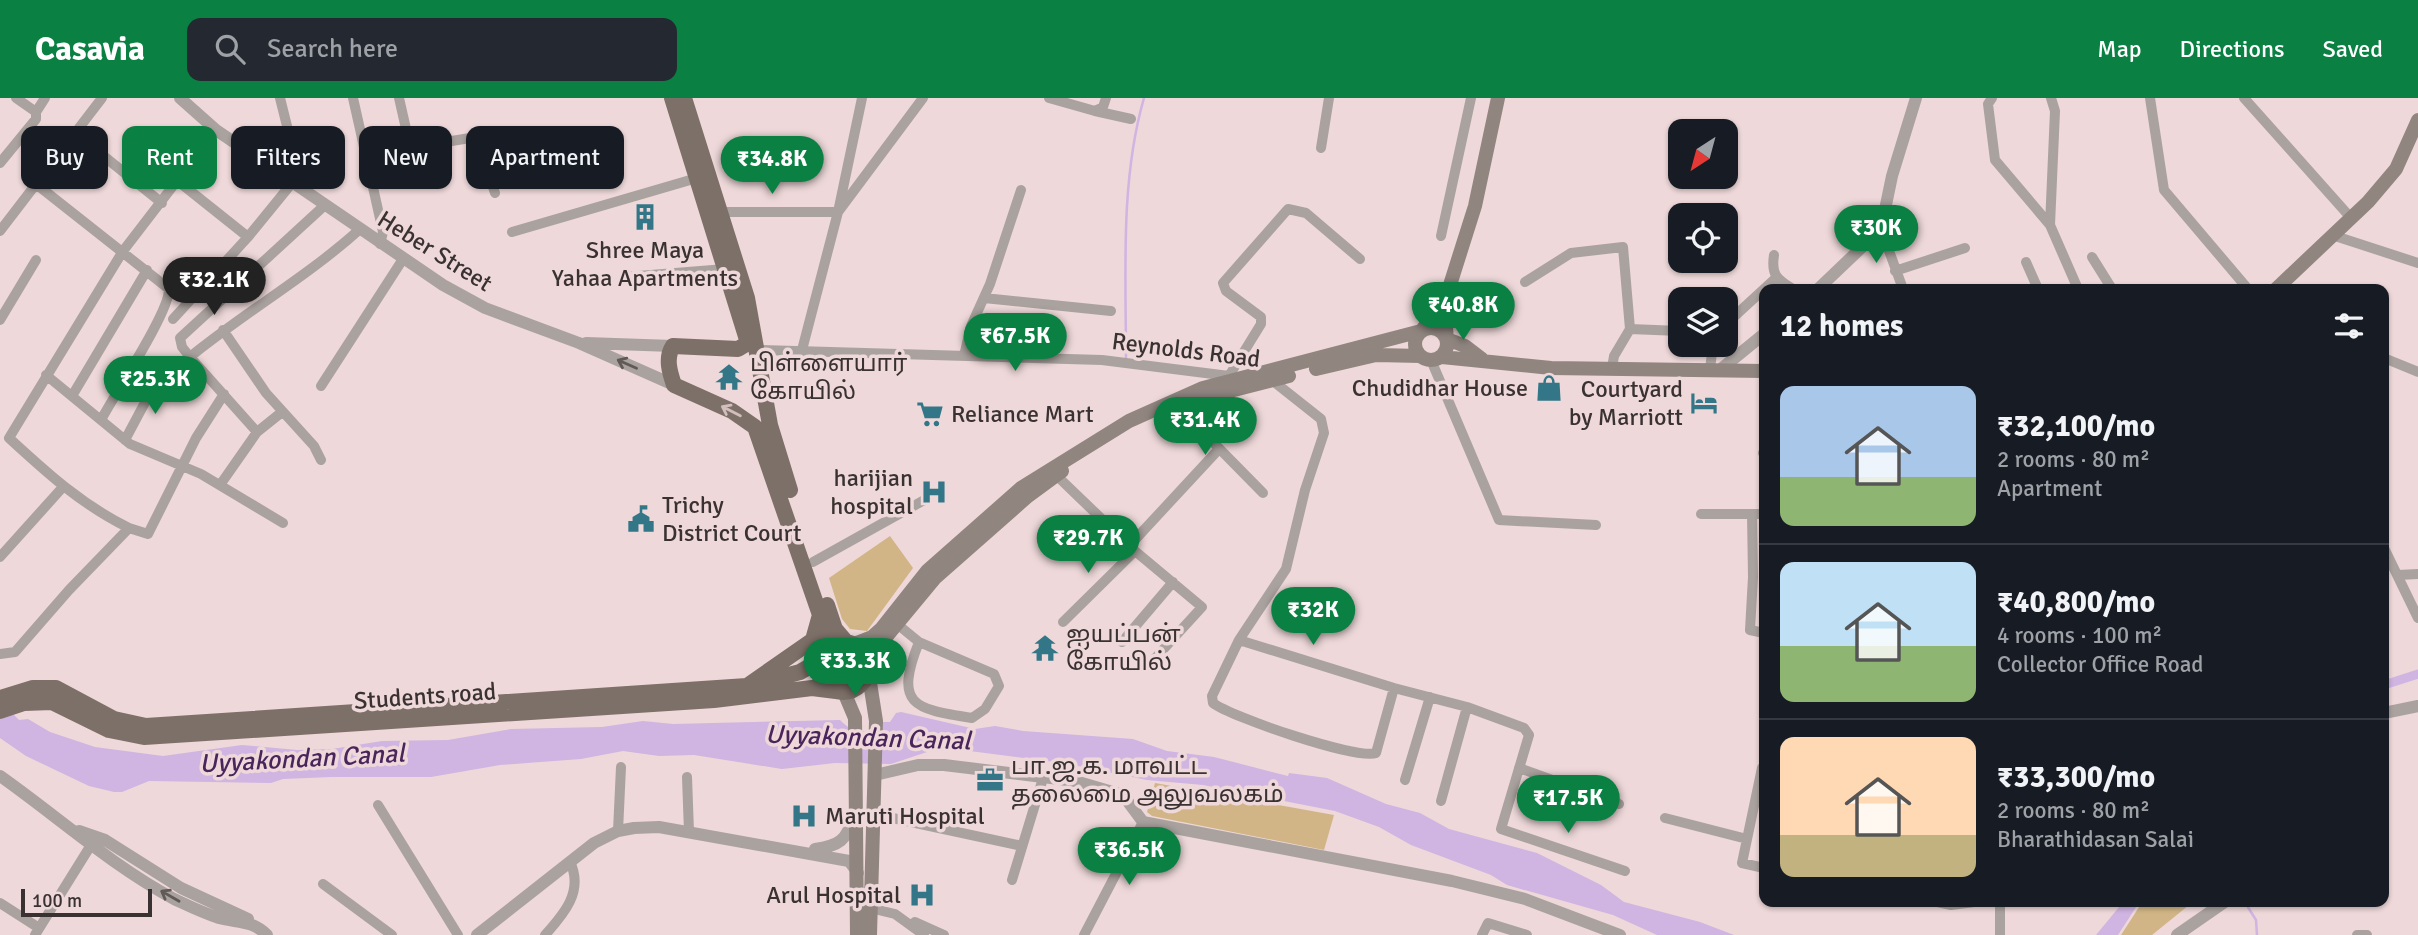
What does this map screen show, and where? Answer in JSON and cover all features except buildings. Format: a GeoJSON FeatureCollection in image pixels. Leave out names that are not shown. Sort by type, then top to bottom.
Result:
{"type":"FeatureCollection","features":[{"type":"Feature","properties":{"kind":"main road"},"geometry":{"type":"LineString","coordinates":[[672,98],[697,178],[714,212],[747,298],[758,349],[763,426],[820,615],[823,681],[840,691],[855,718],[857,935]]}},
{"type":"Feature","properties":{"kind":"main road"},"geometry":{"type":"LineString","coordinates":[[684,98],[714,212],[725,269],[748,343],[745,348],[673,346],[668,352],[669,370],[674,385],[763,426],[835,629],[855,643],[868,665],[876,721],[870,935]]}},
{"type":"Feature","properties":{"kind":"main road"},"geometry":{"type":"LineString","coordinates":[[1431,358],[1448,346],[1444,304],[1475,206],[1498,98]]}},
{"type":"Feature","properties":{"kind":"main road"},"geometry":{"type":"LineString","coordinates":[[2281,284],[2351,218],[2396,169],[2418,120]]}},
{"type":"Feature","properties":{"kind":"main road"},"geometry":{"type":"LineString","coordinates":[[1431,358],[1415,342],[1444,304]]}},
{"type":"Feature","properties":{"kind":"main road"},"geometry":{"type":"LineString","coordinates":[[840,691],[857,687],[868,665],[897,624],[943,570],[1056,475],[1183,399],[1273,381],[1421,331],[1440,330],[1447,340],[1465,346],[1482,359]]}},
{"type":"Feature","properties":{"kind":"main road"},"geometry":{"type":"LineString","coordinates":[[0,711],[13,698],[33,688],[56,688],[114,719],[146,726],[747,686],[779,680],[800,672],[821,656],[830,645],[855,643],[881,629],[927,571],[1021,488],[1129,421],[1245,378],[1373,349],[1431,358],[1482,359],[1552,368],[1759,370]]}},
{"type":"Feature","properties":{"kind":"main road"},"geometry":{"type":"LineString","coordinates":[[747,686],[813,640],[820,615]]}},
{"type":"Feature","properties":{"kind":"main road","name":"Students road"},"geometry":{"type":"LineString","coordinates":[[13,698],[52,702],[109,730],[144,737],[714,701],[812,688],[840,691]]}},
{"type":"Feature","properties":{"kind":"street"},"geometry":{"type":"LineString","coordinates":[[16,98],[36,112]]}},
{"type":"Feature","properties":{"kind":"street"},"geometry":{"type":"LineString","coordinates":[[0,161],[35,122],[36,112],[45,98]]}},
{"type":"Feature","properties":{"kind":"street"},"geometry":{"type":"LineString","coordinates":[[80,126],[102,98]]}},
{"type":"Feature","properties":{"kind":"street","name":"Heber Street"},"geometry":{"type":"LineString","coordinates":[[180,98],[212,126]]}},
{"type":"Feature","properties":{"kind":"street"},"geometry":{"type":"LineString","coordinates":[[280,98],[285,126]]}},
{"type":"Feature","properties":{"kind":"street"},"geometry":{"type":"LineString","coordinates":[[353,98],[383,232],[380,244]]}},
{"type":"Feature","properties":{"kind":"street"},"geometry":{"type":"LineString","coordinates":[[399,98],[409,142],[415,147],[477,137],[495,193]]}},
{"type":"Feature","properties":{"kind":"street"},"geometry":{"type":"LineString","coordinates":[[802,350],[838,212],[862,98]]}},
{"type":"Feature","properties":{"kind":"street"},"geometry":{"type":"LineString","coordinates":[[838,212],[923,98]]}},
{"type":"Feature","properties":{"kind":"street"},"geometry":{"type":"LineString","coordinates":[[1049,98],[1131,119]]}},
{"type":"Feature","properties":{"kind":"street"},"geometry":{"type":"LineString","coordinates":[[1096,111],[1103,107],[1106,98]]}},
{"type":"Feature","properties":{"kind":"street"},"geometry":{"type":"LineString","coordinates":[[1321,148],[1329,98]]}},
{"type":"Feature","properties":{"kind":"street"},"geometry":{"type":"LineString","coordinates":[[1441,236],[1471,98]]}},
{"type":"Feature","properties":{"kind":"street"},"geometry":{"type":"LineString","coordinates":[[1901,284],[1881,229],[1892,176],[1916,98]]}},
{"type":"Feature","properties":{"kind":"street"},"geometry":{"type":"LineString","coordinates":[[1992,98],[1988,104],[1995,160],[2050,225],[2076,284]]}},
{"type":"Feature","properties":{"kind":"street"},"geometry":{"type":"LineString","coordinates":[[2050,225],[2055,111],[2051,98]]}},
{"type":"Feature","properties":{"kind":"street"},"geometry":{"type":"LineString","coordinates":[[2150,98],[2164,190],[2244,284]]}},
{"type":"Feature","properties":{"kind":"street"},"geometry":{"type":"LineString","coordinates":[[2244,98],[2351,218]]}},
{"type":"Feature","properties":{"kind":"street"},"geometry":{"type":"LineString","coordinates":[[108,160],[162,203]]}},
{"type":"Feature","properties":{"kind":"street"},"geometry":{"type":"LineString","coordinates":[[512,232],[697,178]]}},
{"type":"Feature","properties":{"kind":"street"},"geometry":{"type":"LineString","coordinates":[[0,230],[32,189]]}},
{"type":"Feature","properties":{"kind":"street"},"geometry":{"type":"LineString","coordinates":[[42,189],[165,284],[169,296],[101,420]]}},
{"type":"Feature","properties":{"kind":"street"},"geometry":{"type":"LineString","coordinates":[[9,438],[123,251],[173,189]]}},
{"type":"Feature","properties":{"kind":"street"},"geometry":{"type":"LineString","coordinates":[[188,189],[248,237]]}},
{"type":"Feature","properties":{"kind":"street"},"geometry":{"type":"LineString","coordinates":[[173,319],[295,189]]}},
{"type":"Feature","properties":{"kind":"street","name":"Heber Street"},"geometry":{"type":"LineString","coordinates":[[300,189],[403,259],[485,307],[579,343],[674,385]]}},
{"type":"Feature","properties":{"kind":"street"},"geometry":{"type":"LineString","coordinates":[[964,355],[971,326],[984,298],[1021,190]]}},
{"type":"Feature","properties":{"kind":"street"},"geometry":{"type":"LineString","coordinates":[[257,432],[182,348],[180,338],[324,205]]}},
{"type":"Feature","properties":{"kind":"street"},"geometry":{"type":"LineString","coordinates":[[1229,376],[1261,324],[1261,317],[1226,291],[1223,283],[1288,209],[1306,213],[1360,259]]}},
{"type":"Feature","properties":{"kind":"street"},"geometry":{"type":"LineString","coordinates":[[714,212],[838,212]]}},
{"type":"Feature","properties":{"kind":"street"},"geometry":{"type":"LineString","coordinates":[[190,357],[223,330],[324,261],[360,229]]}},
{"type":"Feature","properties":{"kind":"street"},"geometry":{"type":"LineString","coordinates":[[1823,284],[1881,229]]}},
{"type":"Feature","properties":{"kind":"street"},"geometry":{"type":"LineString","coordinates":[[2332,235],[2418,263]]}},
{"type":"Feature","properties":{"kind":"street"},"geometry":{"type":"LineString","coordinates":[[1525,282],[1571,253],[1623,247],[1630,329],[1617,349],[1612,368]]}},
{"type":"Feature","properties":{"kind":"street"},"geometry":{"type":"LineString","coordinates":[[1895,271],[1965,247]]}},
{"type":"Feature","properties":{"kind":"street"},"geometry":{"type":"LineString","coordinates":[[1774,255],[1771,270],[1776,278],[1785,284]]}},
{"type":"Feature","properties":{"kind":"street"},"geometry":{"type":"LineString","coordinates":[[2092,257],[2109,284]]}},
{"type":"Feature","properties":{"kind":"street"},"geometry":{"type":"LineString","coordinates":[[321,386],[403,259]]}},
{"type":"Feature","properties":{"kind":"street"},"geometry":{"type":"LineString","coordinates":[[0,320],[36,260]]}},
{"type":"Feature","properties":{"kind":"street"},"geometry":{"type":"LineString","coordinates":[[2026,262],[2036,284]]}},
{"type":"Feature","properties":{"kind":"street"},"geometry":{"type":"LineString","coordinates":[[626,276],[725,269]]}},
{"type":"Feature","properties":{"kind":"street"},"geometry":{"type":"LineString","coordinates":[[72,396],[147,270]]}},
{"type":"Feature","properties":{"kind":"street"},"geometry":{"type":"LineString","coordinates":[[1769,284],[1776,278]]}},
{"type":"Feature","properties":{"kind":"street"},"geometry":{"type":"LineString","coordinates":[[1738,313],[1759,294]]}},
{"type":"Feature","properties":{"kind":"street"},"geometry":{"type":"LineString","coordinates":[[984,298],[1111,311]]}},
{"type":"Feature","properties":{"kind":"street"},"geometry":{"type":"LineString","coordinates":[[1630,329],[1668,331]]}},
{"type":"Feature","properties":{"kind":"street"},"geometry":{"type":"LineString","coordinates":[[223,330],[282,412],[314,446],[321,460]]}},
{"type":"Feature","properties":{"kind":"street"},"geometry":{"type":"LineString","coordinates":[[1715,369],[1759,338]]}},
{"type":"Feature","properties":{"kind":"street"},"geometry":{"type":"LineString","coordinates":[[579,343],[673,346]]}},
{"type":"Feature","properties":{"kind":"street","name":"Reynolds Road"},"geometry":{"type":"LineString","coordinates":[[758,349],[1102,360],[1273,381]]}},
{"type":"Feature","properties":{"kind":"street"},"geometry":{"type":"LineString","coordinates":[[1714,357],[1715,369]]}},
{"type":"Feature","properties":{"kind":"street"},"geometry":{"type":"LineString","coordinates":[[1431,358],[1499,520],[1596,525]]}},
{"type":"Feature","properties":{"kind":"street"},"geometry":{"type":"LineString","coordinates":[[2389,360],[2418,372]]}},
{"type":"Feature","properties":{"kind":"street"},"geometry":{"type":"LineString","coordinates":[[46,375],[125,440],[220,485],[284,523]]}},
{"type":"Feature","properties":{"kind":"street"},"geometry":{"type":"LineString","coordinates":[[125,440],[158,378]]}},
{"type":"Feature","properties":{"kind":"street"},"geometry":{"type":"LineString","coordinates":[[1273,381],[1321,419],[1324,433],[1305,490],[1286,569],[1239,640],[1212,696],[1213,702],[1259,723],[1333,747],[1368,755],[1376,753],[1394,688]]}},
{"type":"Feature","properties":{"kind":"street"},"geometry":{"type":"LineString","coordinates":[[0,429],[62,488],[95,511],[148,534],[195,438],[224,394]]}},
{"type":"Feature","properties":{"kind":"street"},"geometry":{"type":"LineString","coordinates":[[1183,399],[1203,433],[1263,493]]}},
{"type":"Feature","properties":{"kind":"street"},"geometry":{"type":"LineString","coordinates":[[220,485],[257,432],[282,412]]}},
{"type":"Feature","properties":{"kind":"street"},"geometry":{"type":"LineString","coordinates":[[1063,622],[1219,449]]}},
{"type":"Feature","properties":{"kind":"street"},"geometry":{"type":"LineString","coordinates":[[1056,475],[1132,548],[1202,607],[1149,665]]}},
{"type":"Feature","properties":{"kind":"street"},"geometry":{"type":"LineString","coordinates":[[0,557],[62,488]]}},
{"type":"Feature","properties":{"kind":"street"},"geometry":{"type":"LineString","coordinates":[[813,562],[926,499]]}},
{"type":"Feature","properties":{"kind":"street"},"geometry":{"type":"LineString","coordinates":[[1701,514],[1759,514]]}},
{"type":"Feature","properties":{"kind":"street"},"geometry":{"type":"LineString","coordinates":[[1752,514],[1759,577],[1750,630],[1759,632]]}},
{"type":"Feature","properties":{"kind":"street"},"geometry":{"type":"LineString","coordinates":[[0,654],[15,652],[69,590],[129,528]]}},
{"type":"Feature","properties":{"kind":"street"},"geometry":{"type":"LineString","coordinates":[[2389,558],[2418,618]]}},
{"type":"Feature","properties":{"kind":"street"},"geometry":{"type":"LineString","coordinates":[[2398,575],[2418,574]]}},
{"type":"Feature","properties":{"kind":"street"},"geometry":{"type":"LineString","coordinates":[[1122,642],[1173,582]]}},
{"type":"Feature","properties":{"kind":"street"},"geometry":{"type":"LineString","coordinates":[[897,624],[919,642],[995,674],[999,686],[985,709],[972,718],[924,708],[910,698],[907,688],[909,675],[919,642]]}},
{"type":"Feature","properties":{"kind":"street"},"geometry":{"type":"LineString","coordinates":[[1239,640],[1394,688],[1467,707],[1528,731],[1501,829],[1625,871]]}},
{"type":"Feature","properties":{"kind":"street"},"geometry":{"type":"LineString","coordinates":[[1405,780],[1430,697]]}},
{"type":"Feature","properties":{"kind":"street"},"geometry":{"type":"LineString","coordinates":[[2389,712],[2418,706]]}},
{"type":"Feature","properties":{"kind":"street"},"geometry":{"type":"LineString","coordinates":[[1441,801],[1467,707]]}},
{"type":"Feature","properties":{"kind":"street"},"geometry":{"type":"LineString","coordinates":[[875,775],[918,765],[1044,775],[1118,793],[1127,798],[1143,822],[1452,881],[1525,899],[1620,935]]}},
{"type":"Feature","properties":{"kind":"street"},"geometry":{"type":"LineString","coordinates":[[618,831],[621,767]]}},
{"type":"Feature","properties":{"kind":"street"},"geometry":{"type":"LineString","coordinates":[[1519,768],[1619,804]]}},
{"type":"Feature","properties":{"kind":"street"},"geometry":{"type":"LineString","coordinates":[[1012,880],[1044,775]]}},
{"type":"Feature","properties":{"kind":"street"},"geometry":{"type":"LineString","coordinates":[[0,776],[91,845],[198,911],[257,925]]}},
{"type":"Feature","properties":{"kind":"street"},"geometry":{"type":"LineString","coordinates":[[687,777],[689,832]]}},
{"type":"Feature","properties":{"kind":"street"},"geometry":{"type":"LineString","coordinates":[[1759,782],[1742,863],[1759,867]]}},
{"type":"Feature","properties":{"kind":"street"},"geometry":{"type":"LineString","coordinates":[[805,850],[833,847],[842,841],[848,835],[857,803]]}},
{"type":"Feature","properties":{"kind":"street"},"geometry":{"type":"LineString","coordinates":[[377,805],[458,935]]}},
{"type":"Feature","properties":{"kind":"street"},"geometry":{"type":"LineString","coordinates":[[873,814],[1022,846]]}},
{"type":"Feature","properties":{"kind":"street"},"geometry":{"type":"LineString","coordinates":[[1665,818],[1747,839]]}},
{"type":"Feature","properties":{"kind":"street"},"geometry":{"type":"LineString","coordinates":[[1084,935],[1143,822]]}},
{"type":"Feature","properties":{"kind":"street"},"geometry":{"type":"LineString","coordinates":[[477,935],[594,843],[618,831],[659,827],[805,850],[849,861],[858,873]]}},
{"type":"Feature","properties":{"kind":"street"},"geometry":{"type":"LineString","coordinates":[[76,831],[105,840],[181,888],[241,914],[267,935]]}},
{"type":"Feature","properties":{"kind":"street"},"geometry":{"type":"LineString","coordinates":[[0,903],[37,932],[91,845]]}},
{"type":"Feature","properties":{"kind":"street"},"geometry":{"type":"LineString","coordinates":[[545,935],[571,900],[576,875],[570,862]]}},
{"type":"Feature","properties":{"kind":"street"},"geometry":{"type":"LineString","coordinates":[[323,884],[392,935]]}},
{"type":"Feature","properties":{"kind":"street"},"geometry":{"type":"LineString","coordinates":[[2000,907],[2000,935]]}},
{"type":"Feature","properties":{"kind":"street"},"geometry":{"type":"LineString","coordinates":[[2181,934],[2218,907]]}},
{"type":"Feature","properties":{"kind":"street"},"geometry":{"type":"LineString","coordinates":[[870,908],[895,914],[944,935]]}},
{"type":"Feature","properties":{"kind":"street"},"geometry":{"type":"LineString","coordinates":[[895,914],[924,935]]}},
{"type":"Feature","properties":{"kind":"street"},"geometry":{"type":"LineString","coordinates":[[1482,935],[1488,923],[1527,935]]}},
{"type":"Feature","properties":{"kind":"street"},"geometry":{"type":"LineString","coordinates":[[2357,935],[2367,935]]}},
{"type":"Feature","properties":{"kind":"shaded area"},"geometry":{"type":"Polygon","coordinates":[[[890,536],[913,568],[867,631],[850,629],[842,619],[829,578],[890,536]]]}},
{"type":"Feature","properties":{"kind":"shaded area"},"geometry":{"type":"Polygon","coordinates":[[[1155,783],[1334,815],[1324,850],[1152,816],[1147,812],[1155,783]]]}},
{"type":"Feature","properties":{"kind":"shaded area"},"geometry":{"type":"Polygon","coordinates":[[[2139,907],[2187,907],[2152,935],[2121,935],[2139,907]]]}},
{"type":"Feature","properties":{"kind":"water"},"geometry":{"type":"Polygon","coordinates":[[[0,701],[19,720],[28,719],[50,732],[95,747],[163,756],[242,745],[297,750],[332,749],[382,741],[448,740],[511,729],[602,727],[643,721],[673,724],[840,720],[850,728],[866,731],[882,722],[890,722],[896,713],[901,712],[975,729],[995,726],[1023,731],[1133,739],[1167,751],[1214,757],[1288,776],[1289,773],[1327,778],[1386,804],[1420,813],[1449,829],[1537,853],[1601,885],[1624,902],[1700,922],[1734,935],[1657,935],[1613,915],[1507,885],[1491,875],[1411,845],[1379,827],[1335,811],[1203,785],[1147,780],[1063,763],[962,750],[930,751],[891,764],[835,763],[782,769],[694,755],[659,756],[623,751],[581,759],[500,765],[431,777],[331,777],[283,779],[271,783],[149,781],[122,792],[114,792],[89,786],[26,756],[0,738],[0,701]]]}},
{"type":"Feature","properties":{"kind":"water"},"geometry":{"type":"Polygon","coordinates":[[[2119,907],[2136,907],[2118,935],[2096,935],[2119,907]]]}},
{"type":"Feature","properties":{"kind":"waterway"},"geometry":{"type":"LineString","coordinates":[[1126,360],[1125,261],[1128,195],[1136,130],[1144,98]]}},
{"type":"Feature","properties":{"kind":"waterway","name":"Uyyakondan Canal"},"geometry":{"type":"LineString","coordinates":[[2389,683],[2418,674]]}},
{"type":"Feature","properties":{"kind":"waterway"},"geometry":{"type":"LineString","coordinates":[[2248,907],[2256,920],[2257,935]]}},
{"type":"Feature","properties":{"kind":"place","name":"Shree Maya Yahaa Apartments"},"geometry":{"type":"Point","coordinates":[645,217]}},
{"type":"Feature","properties":{"kind":"place","name":"பிள்ளையார் கோயில்"},"geometry":{"type":"Point","coordinates":[729,377]}},
{"type":"Feature","properties":{"kind":"place","name":"Chudidhar House"},"geometry":{"type":"Point","coordinates":[1549,388]}},
{"type":"Feature","properties":{"kind":"place","name":"Courtyard by Marriott"},"geometry":{"type":"Point","coordinates":[1704,403]}},
{"type":"Feature","properties":{"kind":"place","name":"Reliance Mart"},"geometry":{"type":"Point","coordinates":[930,414]}},
{"type":"Feature","properties":{"kind":"place","name":"harijian hospital"},"geometry":{"type":"Point","coordinates":[934,492]}},
{"type":"Feature","properties":{"kind":"place","name":"Trichy District Court"},"geometry":{"type":"Point","coordinates":[641,519]}},
{"type":"Feature","properties":{"kind":"place","name":"ஐயப்பன் கோயில்"},"geometry":{"type":"Point","coordinates":[1045,648]}},
{"type":"Feature","properties":{"kind":"place","name":"பா.ஜ.க. மாவட்ட தலைமை அலுவலகம்"},"geometry":{"type":"Point","coordinates":[990,780]}},
{"type":"Feature","properties":{"kind":"place","name":"Maruti Hospital"},"geometry":{"type":"Point","coordinates":[804,816]}},
{"type":"Feature","properties":{"kind":"place","name":"Arul Hospital"},"geometry":{"type":"Point","coordinates":[922,895]}}]}
